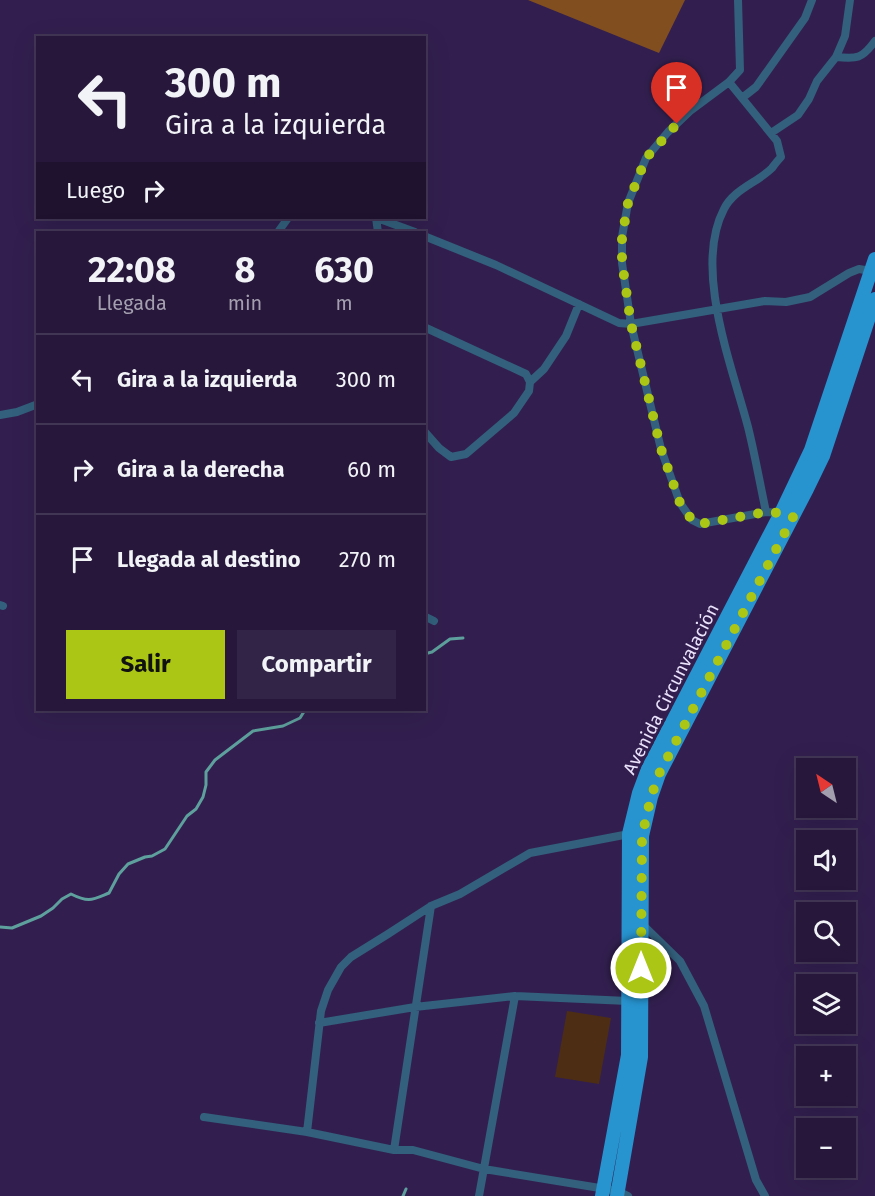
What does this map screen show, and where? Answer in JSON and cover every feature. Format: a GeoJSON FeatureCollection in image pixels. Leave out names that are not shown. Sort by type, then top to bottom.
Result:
{"type":"FeatureCollection","features":[{"type":"Feature","properties":{"kind":"main road","name":"Avenida Circunvalación"},"geometry":{"type":"LineString","coordinates":[[621,1194],[641,1057],[642,836],[651,797],[659,774],[787,515],[873,265]]}},
{"type":"Feature","properties":{"kind":"main road","name":"Avenida Circunvalación"},"geometry":{"type":"LineString","coordinates":[[602,1192],[628,1055],[629,834],[636,804],[648,769],[787,515],[823,456],[875,300]]}},
{"type":"Feature","properties":{"kind":"street"},"geometry":{"type":"LineString","coordinates":[[738,0],[740,70],[729,82],[690,111],[646,158],[628,203],[622,237],[622,262],[631,324],[661,449],[680,503],[692,520],[700,524],[766,512],[787,515]]}},
{"type":"Feature","properties":{"kind":"street"},"geometry":{"type":"LineString","coordinates":[[742,99],[756,87],[805,18],[812,0]]}},
{"type":"Feature","properties":{"kind":"street"},"geometry":{"type":"LineString","coordinates":[[771,133],[798,115],[817,81],[836,57],[845,36],[850,0]]}},
{"type":"Feature","properties":{"kind":"street"},"geometry":{"type":"LineString","coordinates":[[836,57],[856,58],[868,51],[875,41]]}},
{"type":"Feature","properties":{"kind":"street"},"geometry":{"type":"LineString","coordinates":[[729,82],[777,141],[781,157],[771,169],[737,193],[725,207],[716,227],[712,253],[716,309],[748,428],[766,512]]}},
{"type":"Feature","properties":{"kind":"street"},"geometry":{"type":"LineString","coordinates":[[380,219],[412,231]]}},
{"type":"Feature","properties":{"kind":"street"},"geometry":{"type":"LineString","coordinates":[[426,237],[496,265],[619,322],[631,324],[765,301],[786,302],[810,297],[849,273],[873,265]]}},
{"type":"Feature","properties":{"kind":"street"},"geometry":{"type":"LineString","coordinates":[[530,382],[544,369],[566,336],[579,304]]}},
{"type":"Feature","properties":{"kind":"street"},"geometry":{"type":"LineString","coordinates":[[426,328],[526,374],[530,382],[529,391],[514,413],[466,454],[451,457],[426,433]]}},
{"type":"Feature","properties":{"kind":"street"},"geometry":{"type":"LineString","coordinates":[[0,415],[36,405]]}},
{"type":"Feature","properties":{"kind":"street"},"geometry":{"type":"LineString","coordinates":[[426,437],[433,441]]}},
{"type":"Feature","properties":{"kind":"street"},"geometry":{"type":"LineString","coordinates":[[426,617],[434,621]]}},
{"type":"Feature","properties":{"kind":"street"},"geometry":{"type":"LineString","coordinates":[[307,1132],[321,1011],[328,990],[340,967],[351,957],[430,906],[460,894],[530,853],[629,834]]}},
{"type":"Feature","properties":{"kind":"street"},"geometry":{"type":"LineString","coordinates":[[394,1150],[430,906]]}},
{"type":"Feature","properties":{"kind":"street"},"geometry":{"type":"LineString","coordinates":[[641,923],[681,961],[704,1006],[756,1180],[765,1196]]}},
{"type":"Feature","properties":{"kind":"street"},"geometry":{"type":"LineString","coordinates":[[319,1023],[415,1007],[515,996],[628,1001]]}},
{"type":"Feature","properties":{"kind":"street"},"geometry":{"type":"LineString","coordinates":[[479,1196],[515,996]]}},
{"type":"Feature","properties":{"kind":"street"},"geometry":{"type":"LineString","coordinates":[[204,1117],[307,1132],[394,1150],[412,1150],[484,1169],[621,1194]]}},
{"type":"Feature","properties":{"kind":"shaded area"},"geometry":{"type":"Polygon","coordinates":[[[528,0],[685,0],[659,53],[528,0]]]}},
{"type":"Feature","properties":{"kind":"shaded area"},"geometry":{"type":"Polygon","coordinates":[[[567,1011],[611,1018],[599,1084],[555,1077],[567,1011]]]}},
{"type":"Feature","properties":{"kind":"waterway"},"geometry":{"type":"LineString","coordinates":[[426,654],[432,652],[450,639],[463,638]]}},
{"type":"Feature","properties":{"kind":"waterway"},"geometry":{"type":"LineString","coordinates":[[0,927],[12,928],[41,916],[71,894],[90,900],[109,893],[119,874],[128,864],[165,849],[203,797],[206,772],[215,760],[253,731],[283,726],[300,718],[304,711]]}},
{"type":"Feature","properties":{"kind":"waterway"},"geometry":{"type":"LineString","coordinates":[[403,1196],[406,1189]]}},
{"type":"Feature","properties":{"kind":"route"},"geometry":{"type":"LineString","coordinates":[[641,968],[642,836],[651,797],[659,774],[793,517],[766,512],[700,524],[692,520],[680,503],[661,449],[631,324],[622,262],[622,237],[628,203],[646,158],[677,124]]}}]}
